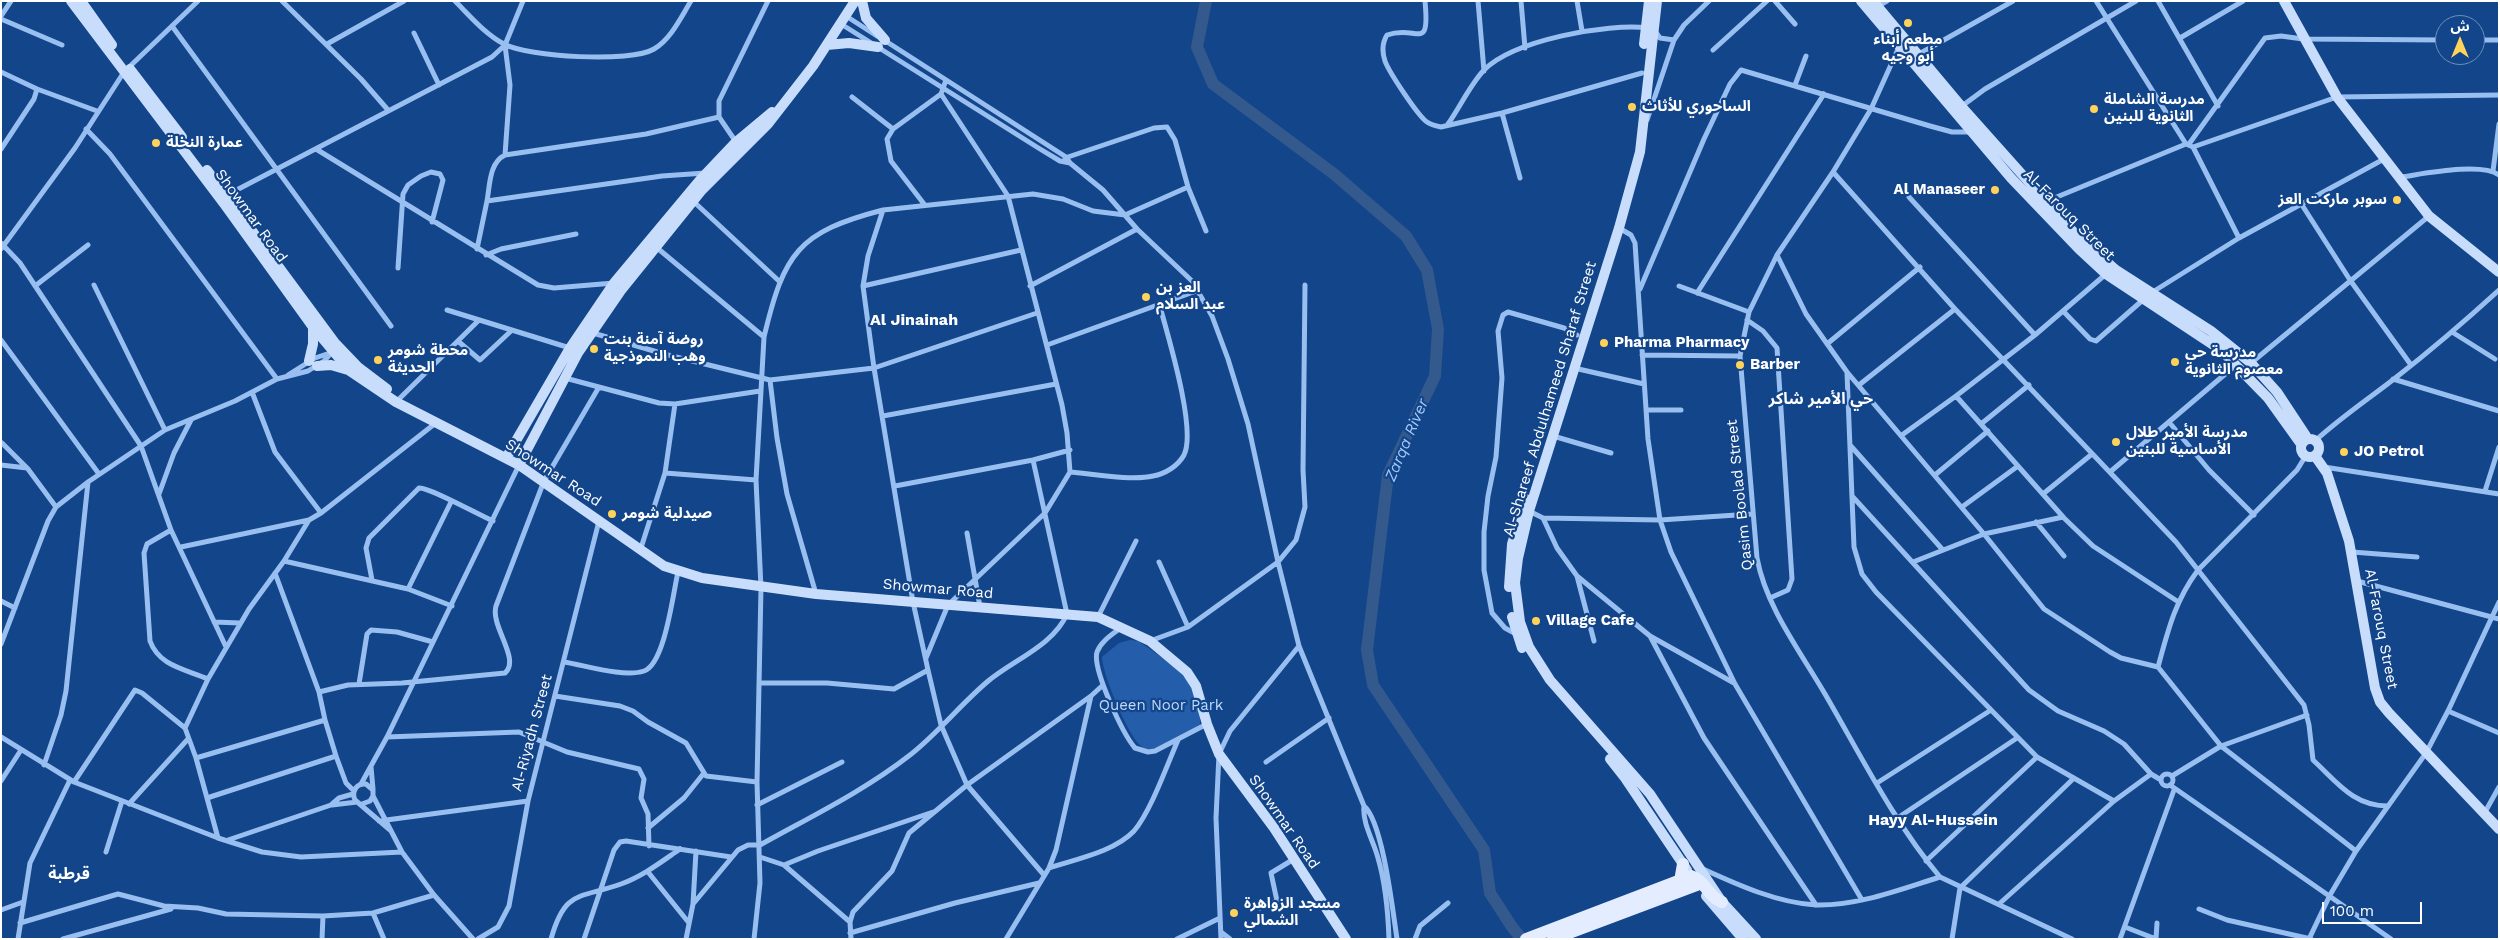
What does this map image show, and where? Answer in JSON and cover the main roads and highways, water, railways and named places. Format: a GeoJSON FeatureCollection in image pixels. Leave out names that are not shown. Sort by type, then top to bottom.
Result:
{"type":"FeatureCollection","features":[{"type":"Feature","properties":{"kind":"main road","name":"Showmar Road"},"geometry":{"type":"LineString","coordinates":[[71,1],[227,195],[350,371],[437,422],[519,465],[640,550],[678,572],[761,588],[816,594],[1098,617],[1122,626],[1150,641],[1168,654],[1192,678],[1219,754],[1274,828],[1346,939]]}},
{"type":"Feature","properties":{"kind":"main road","name":"Showmar Road"},"geometry":{"type":"LineString","coordinates":[[81,1],[127,70],[313,327],[334,347],[344,353],[400,401]]}},
{"type":"Feature","properties":{"kind":"main road"},"geometry":{"type":"LineString","coordinates":[[506,458],[570,348],[614,283],[711,175],[768,124],[844,20],[855,1]]}},
{"type":"Feature","properties":{"kind":"main road"},"geometry":{"type":"LineString","coordinates":[[827,44],[881,44],[866,18],[862,1]]}},
{"type":"Feature","properties":{"kind":"main road","name":"Al-Shareef Abdulhameed Sharaf Street"},"geometry":{"type":"LineString","coordinates":[[1649,1],[1644,128],[1640,152],[1619,228],[1529,511],[1518,558],[1515,583],[1516,599],[1525,638],[1550,680],[1645,797],[1695,879],[1743,939]]}},
{"type":"Feature","properties":{"kind":"main road","name":"Al-Shareef Abdulhameed Sharaf Street"},"geometry":{"type":"LineString","coordinates":[[1657,1],[1649,28],[1642,74],[1636,140],[1630,166],[1512,544],[1508,592],[1516,634],[1536,672],[1625,778],[1645,797],[1683,864]]}},
{"type":"Feature","properties":{"kind":"main road","name":"Al-Farouq Street"},"geometry":{"type":"LineString","coordinates":[[1861,1],[1972,132],[2015,174],[2047,201],[2088,247],[2147,296],[2208,339],[2237,364],[2308,441]]}},
{"type":"Feature","properties":{"kind":"main road"},"geometry":{"type":"LineString","coordinates":[[2284,1],[2303,39],[2337,97],[2401,177],[2429,216],[2499,272]]}},
{"type":"Feature","properties":{"kind":"main road","name":"Al-Farouq Street"},"geometry":{"type":"LineString","coordinates":[[1879,3],[2015,174],[2079,249],[2106,274],[2211,331],[2251,362],[2277,392],[2308,441]]}},
{"type":"Feature","properties":{"kind":"main road"},"geometry":{"type":"LineString","coordinates":[[519,465],[565,377],[592,332],[622,289],[693,201],[736,142],[783,105]]}},
{"type":"Feature","properties":{"kind":"main road"},"geometry":{"type":"LineString","coordinates":[[313,327],[313,363],[331,365],[350,371]]}},
{"type":"Feature","properties":{"kind":"main road"},"geometry":{"type":"LineString","coordinates":[[2308,441],[2319,447],[2310,457],[2300,451],[2308,441]]}},
{"type":"Feature","properties":{"kind":"main road","name":"Al-Farouq Street"},"geometry":{"type":"LineString","coordinates":[[2310,457],[2324,467],[2351,552],[2375,688],[2380,702],[2426,753],[2499,828]]}},
{"type":"Feature","properties":{"kind":"main road"},"geometry":{"type":"LineString","coordinates":[[1683,864],[1714,898],[1722,902]]}},
{"type":"Feature","properties":{"kind":"main road"},"geometry":{"type":"LineString","coordinates":[[1526,939],[1602,914],[1695,879]]}},
{"type":"Feature","properties":{"kind":"main road"},"geometry":{"type":"LineString","coordinates":[[1552,939],[1602,914],[1695,879]]}},
{"type":"Feature","properties":{"kind":"main road","name":"Al-Shareef Abdulhameed Sharaf Street"},"geometry":{"type":"LineString","coordinates":[[1695,879],[1722,902],[1756,939]]}},
{"type":"Feature","properties":{"kind":"waterway","name":"Zarqa River"},"geometry":{"type":"LineString","coordinates":[[1206,1],[1197,47],[1213,84],[1334,174],[1406,236],[1427,270],[1438,329],[1435,376],[1388,475],[1367,650],[1373,685],[1484,850],[1490,893],[1522,939]]}},
{"type":"Feature","properties":{"kind":"place","name":"مطعم أبناء أبو وجيه"},"geometry":{"type":"Point","coordinates":[1908,23]}},
{"type":"Feature","properties":{"kind":"place","name":"الساحوري للأثاث"},"geometry":{"type":"Point","coordinates":[1632,107]}},
{"type":"Feature","properties":{"kind":"place","name":"مدرسة الشاملة الثانوية للبنين"},"geometry":{"type":"Point","coordinates":[2094,109]}},
{"type":"Feature","properties":{"kind":"place","name":"عمارة النخلة"},"geometry":{"type":"Point","coordinates":[156,143]}},
{"type":"Feature","properties":{"kind":"place","name":"Al Manaseer"},"geometry":{"type":"Point","coordinates":[1995,190]}},
{"type":"Feature","properties":{"kind":"place","name":"سوبر ماركت العز"},"geometry":{"type":"Point","coordinates":[2397,200]}},
{"type":"Feature","properties":{"kind":"place","name":"العز بن عبد السلام"},"geometry":{"type":"Point","coordinates":[1146,297]}},
{"type":"Feature","properties":{"kind":"place","name":"Pharma Pharmacy"},"geometry":{"type":"Point","coordinates":[1604,343]}},
{"type":"Feature","properties":{"kind":"place","name":"روضة آمنة بنت وهب النموذجية"},"geometry":{"type":"Point","coordinates":[594,349]}},
{"type":"Feature","properties":{"kind":"place","name":"محطة شومر الحديثة"},"geometry":{"type":"Point","coordinates":[378,360]}},
{"type":"Feature","properties":{"kind":"place","name":"مدرسة حي معصوم الثانوية"},"geometry":{"type":"Point","coordinates":[2175,362]}},
{"type":"Feature","properties":{"kind":"place","name":"Barber"},"geometry":{"type":"Point","coordinates":[1740,365]}},
{"type":"Feature","properties":{"kind":"place","name":"مدرسة الأمير طلال الأساسية للبنين"},"geometry":{"type":"Point","coordinates":[2116,442]}},
{"type":"Feature","properties":{"kind":"place","name":"JO Petrol"},"geometry":{"type":"Point","coordinates":[2344,452]}},
{"type":"Feature","properties":{"kind":"place","name":"صيدلية شومر"},"geometry":{"type":"Point","coordinates":[612,514]}},
{"type":"Feature","properties":{"kind":"place","name":"Village Cafe"},"geometry":{"type":"Point","coordinates":[1536,621]}},
{"type":"Feature","properties":{"kind":"place","name":"مسجد الزواهرة الشمالي"},"geometry":{"type":"Point","coordinates":[1234,913]}},
{"type":"Feature","properties":{"kind":"district","name":"Al Jinainah"},"geometry":{"type":"Point","coordinates":[914,320]}},
{"type":"Feature","properties":{"kind":"district","name":"حي الأمير شاكر"},"geometry":{"type":"Point","coordinates":[1821,399]}},
{"type":"Feature","properties":{"kind":"district","name":"Hayy Al-Hussein"},"geometry":{"type":"Point","coordinates":[1933,820]}},
{"type":"Feature","properties":{"kind":"district","name":"قرطبة"},"geometry":{"type":"Point","coordinates":[69,874]}},
{"type":"Feature","properties":{"kind":"park label","name":"Queen Noor Park"},"geometry":{"type":"Point","coordinates":[1161,706]}}]}
